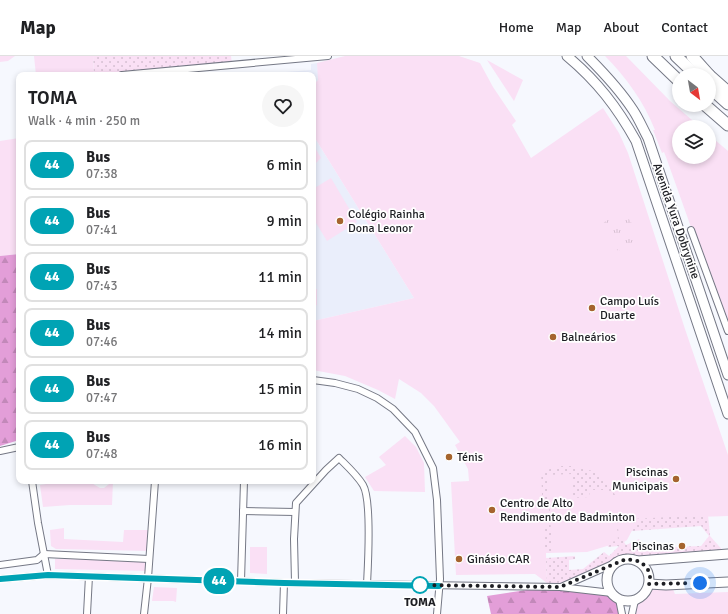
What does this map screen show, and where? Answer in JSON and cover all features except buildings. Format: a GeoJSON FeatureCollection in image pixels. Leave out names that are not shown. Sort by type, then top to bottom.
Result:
{"type":"FeatureCollection","features":[{"type":"Feature","properties":{"kind":"highway"},"geometry":{"type":"LineString","coordinates":[[653,56],[672,74]]}},
{"type":"Feature","properties":{"kind":"highway"},"geometry":{"type":"LineString","coordinates":[[676,56],[689,68]]}},
{"type":"Feature","properties":{"kind":"highway"},"geometry":{"type":"LineString","coordinates":[[692,56],[703,68]]}},
{"type":"Feature","properties":{"kind":"highway"},"geometry":{"type":"LineString","coordinates":[[716,81],[728,92]]}},
{"type":"Feature","properties":{"kind":"highway"},"geometry":{"type":"LineString","coordinates":[[716,93],[728,104]]}},
{"type":"Feature","properties":{"kind":"highway"},"geometry":{"type":"LineString","coordinates":[[713,112],[728,125]]}},
{"type":"Feature","properties":{"kind":"main road","name":"Avenida Yura Dobrynine"},"geometry":{"type":"LineString","coordinates":[[567,56],[599,85],[623,118],[636,142],[728,414]]}},
{"type":"Feature","properties":{"kind":"main road","name":"Avenida Yura Dobrynine"},"geometry":{"type":"LineString","coordinates":[[587,56],[622,94],[648,138],[728,375]]}},
{"type":"Feature","properties":{"kind":"main road"},"geometry":{"type":"LineString","coordinates":[[638,561],[648,570],[650,577],[646,591],[642,596],[630,601],[616,596],[609,588],[607,581],[610,568],[615,563],[626,559],[638,561],[728,554]]}},
{"type":"Feature","properties":{"kind":"main road"},"geometry":{"type":"LineString","coordinates":[[649,584],[728,582]]}},
{"type":"Feature","properties":{"kind":"street"},"geometry":{"type":"LineString","coordinates":[[155,72],[328,56]]}},
{"type":"Feature","properties":{"kind":"street"},"geometry":{"type":"LineString","coordinates":[[691,230],[728,331]]}},
{"type":"Feature","properties":{"kind":"street"},"geometry":{"type":"LineString","coordinates":[[316,380],[341,384],[358,389],[377,398],[393,409],[415,432],[432,468],[437,500],[439,586],[437,614]]}},
{"type":"Feature","properties":{"kind":"street"},"geometry":{"type":"LineString","coordinates":[[0,451],[16,448]]}},
{"type":"Feature","properties":{"kind":"street"},"geometry":{"type":"LineString","coordinates":[[316,481],[338,458],[364,486],[368,509],[367,584]]}},
{"type":"Feature","properties":{"kind":"street"},"geometry":{"type":"LineString","coordinates":[[33,484],[48,575]]}},
{"type":"Feature","properties":{"kind":"street"},"geometry":{"type":"LineString","coordinates":[[144,614],[155,484]]}},
{"type":"Feature","properties":{"kind":"street"},"geometry":{"type":"LineString","coordinates":[[241,581],[244,484]]}},
{"type":"Feature","properties":{"kind":"street"},"geometry":{"type":"LineString","coordinates":[[295,582],[296,503],[313,484]]}},
{"type":"Feature","properties":{"kind":"street"},"geometry":{"type":"LineString","coordinates":[[243,511],[295,512]]}},
{"type":"Feature","properties":{"kind":"street"},"geometry":{"type":"LineString","coordinates":[[0,565],[37,560],[44,554],[149,559]]}},
{"type":"Feature","properties":{"kind":"street"},"geometry":{"type":"LineString","coordinates":[[560,587],[615,563]]}},
{"type":"Feature","properties":{"kind":"street"},"geometry":{"type":"LineString","coordinates":[[0,579],[48,575],[284,583],[560,587],[616,596],[622,614]]}},
{"type":"Feature","properties":{"kind":"street"},"geometry":{"type":"LineString","coordinates":[[86,614],[89,576]]}},
{"type":"Feature","properties":{"kind":"street"},"geometry":{"type":"LineString","coordinates":[[283,614],[284,583]]}},
{"type":"Feature","properties":{"kind":"street"},"geometry":{"type":"LineString","coordinates":[[632,614],[635,600]]}},
{"type":"Feature","properties":{"kind":"shaded area"},"geometry":{"type":"Polygon","coordinates":[[[317,63],[319,80],[316,82],[316,72],[286,72],[311,70],[311,64],[317,63]]]}},
{"type":"Feature","properties":{"kind":"shaded area","name":"Colégio Rainha Dona Leonor"},"geometry":{"type":"Polygon","coordinates":[[[316,140],[414,298],[316,320],[316,140]]]}},
{"type":"Feature","properties":{"kind":"green space"},"geometry":{"type":"Polygon","coordinates":[[[0,56],[15,56],[8,61],[0,62],[0,56]]]}},
{"type":"Feature","properties":{"kind":"green space"},"geometry":{"type":"Polygon","coordinates":[[[34,56],[93,56],[94,72],[36,72],[34,56]]]}},
{"type":"Feature","properties":{"kind":"green space"},"geometry":{"type":"Polygon","coordinates":[[[93,56],[231,56],[232,65],[160,72],[94,72],[93,56]]]}},
{"type":"Feature","properties":{"kind":"green space"},"geometry":{"type":"Polygon","coordinates":[[[345,56],[459,56],[480,63],[493,87],[516,121],[512,125],[531,158],[603,108],[619,133],[628,153],[685,329],[728,455],[728,516],[638,519],[627,540],[587,552],[546,553],[547,583],[535,574],[456,575],[451,482],[469,481],[468,469],[455,445],[460,442],[434,406],[421,393],[399,379],[395,399],[345,376],[316,371],[316,320],[414,298],[316,140],[316,82],[318,80],[317,63],[345,56]]]}},
{"type":"Feature","properties":{"kind":"green space"},"geometry":{"type":"Polygon","coordinates":[[[605,56],[626,56],[672,103],[672,112],[683,112],[692,120],[672,120],[672,164],[716,164],[716,141],[728,151],[728,331],[666,157],[664,152],[662,153],[653,130],[655,130],[651,120],[634,90],[605,56]]]}},
{"type":"Feature","properties":{"kind":"green space"},"geometry":{"type":"Polygon","coordinates":[[[487,60],[523,80],[514,101],[487,60]]]}},
{"type":"Feature","properties":{"kind":"green space"},"geometry":{"type":"Polygon","coordinates":[[[16,138],[16,254],[0,256],[0,141],[16,138]]]}},
{"type":"Feature","properties":{"kind":"green space"},"geometry":{"type":"Polygon","coordinates":[[[316,149],[321,158],[316,163],[316,149]]]}},
{"type":"Feature","properties":{"kind":"green space"},"geometry":{"type":"Polygon","coordinates":[[[331,178],[357,222],[327,241],[316,223],[316,187],[331,178]]]}},
{"type":"Feature","properties":{"kind":"green space"},"geometry":{"type":"Polygon","coordinates":[[[623,214],[629,219],[633,226],[636,240],[618,251],[601,225],[612,216],[623,214]]]}},
{"type":"Feature","properties":{"kind":"green space"},"geometry":{"type":"Polygon","coordinates":[[[16,254],[16,441],[0,446],[0,256],[16,254]]]}},
{"type":"Feature","properties":{"kind":"green space"},"geometry":{"type":"Polygon","coordinates":[[[316,289],[317,289],[316,305],[316,289]]]}},
{"type":"Feature","properties":{"kind":"green space"},"geometry":{"type":"Polygon","coordinates":[[[405,436],[416,447],[424,463],[425,492],[374,491],[365,477],[386,465],[379,457],[405,436]]]}},
{"type":"Feature","properties":{"kind":"green space"},"geometry":{"type":"Polygon","coordinates":[[[559,466],[573,466],[593,471],[610,485],[616,497],[619,541],[627,540],[624,542],[626,545],[639,539],[644,548],[701,546],[709,536],[701,526],[632,531],[632,519],[708,515],[710,536],[726,554],[638,561],[626,559],[620,560],[560,587],[547,587],[546,558],[575,556],[575,559],[569,560],[569,570],[583,569],[604,552],[609,556],[619,546],[608,547],[608,542],[618,541],[615,497],[609,496],[609,490],[590,490],[589,497],[573,498],[572,474],[548,475],[552,552],[545,553],[541,472],[559,466]]]}},
{"type":"Feature","properties":{"kind":"green space"},"geometry":{"type":"Polygon","coordinates":[[[93,484],[100,488],[104,488],[109,484],[113,484],[112,505],[70,505],[43,507],[40,485],[93,484]]]}},
{"type":"Feature","properties":{"kind":"green space"},"geometry":{"type":"Polygon","coordinates":[[[64,528],[64,539],[123,542],[124,530],[151,530],[148,551],[56,549],[51,546],[50,530],[64,528]]]}},
{"type":"Feature","properties":{"kind":"green space"},"geometry":{"type":"Polygon","coordinates":[[[250,547],[267,547],[267,574],[250,573],[250,547]]]}},
{"type":"Feature","properties":{"kind":"green space"},"geometry":{"type":"Polygon","coordinates":[[[55,559],[147,560],[149,571],[55,569],[55,559]]]}},
{"type":"Feature","properties":{"kind":"green space"},"geometry":{"type":"Polygon","coordinates":[[[649,584],[671,585],[675,594],[728,592],[728,614],[632,614],[635,600],[644,594],[649,584]]]}},
{"type":"Feature","properties":{"kind":"green space"},"geometry":{"type":"Polygon","coordinates":[[[154,587],[177,588],[176,602],[152,601],[154,587]]]}},
{"type":"Feature","properties":{"kind":"green space"},"geometry":{"type":"Polygon","coordinates":[[[547,587],[612,593],[619,599],[622,614],[491,614],[487,596],[547,587]]]}},
{"type":"Feature","properties":{"kind":"bus line","name":"44"},"geometry":{"type":"LineString","coordinates":[[0,579],[48,575],[284,583],[295,582],[439,586]]}},
{"type":"Feature","properties":{"kind":"place","name":"Colégio Rainha Dona Leonor"},"geometry":{"type":"Point","coordinates":[340,221]}},
{"type":"Feature","properties":{"kind":"place","name":"Campo Luís Duarte"},"geometry":{"type":"Point","coordinates":[592,308]}},
{"type":"Feature","properties":{"kind":"place","name":"Balneários"},"geometry":{"type":"Point","coordinates":[553,337]}},
{"type":"Feature","properties":{"kind":"place","name":"Ténis"},"geometry":{"type":"Point","coordinates":[449,457]}},
{"type":"Feature","properties":{"kind":"place","name":"Piscinas Municipais"},"geometry":{"type":"Point","coordinates":[676,479]}},
{"type":"Feature","properties":{"kind":"place","name":"Centro de Alto Rendimento de Badminton"},"geometry":{"type":"Point","coordinates":[492,510]}},
{"type":"Feature","properties":{"kind":"place","name":"Piscinas"},"geometry":{"type":"Point","coordinates":[682,546]}},
{"type":"Feature","properties":{"kind":"place","name":"Ginásio CAR"},"geometry":{"type":"Point","coordinates":[459,559]}},
{"type":"Feature","properties":{"kind":"place","name":"TOMA"},"geometry":{"type":"Point","coordinates":[420,585]}},
{"type":"Feature","properties":{"kind":"route"},"geometry":{"type":"LineString","coordinates":[[420,585],[560,587],[620,560],[626,559],[638,561],[644,565],[648,570],[650,577],[649,584],[666,585],[700,583]]}}]}
